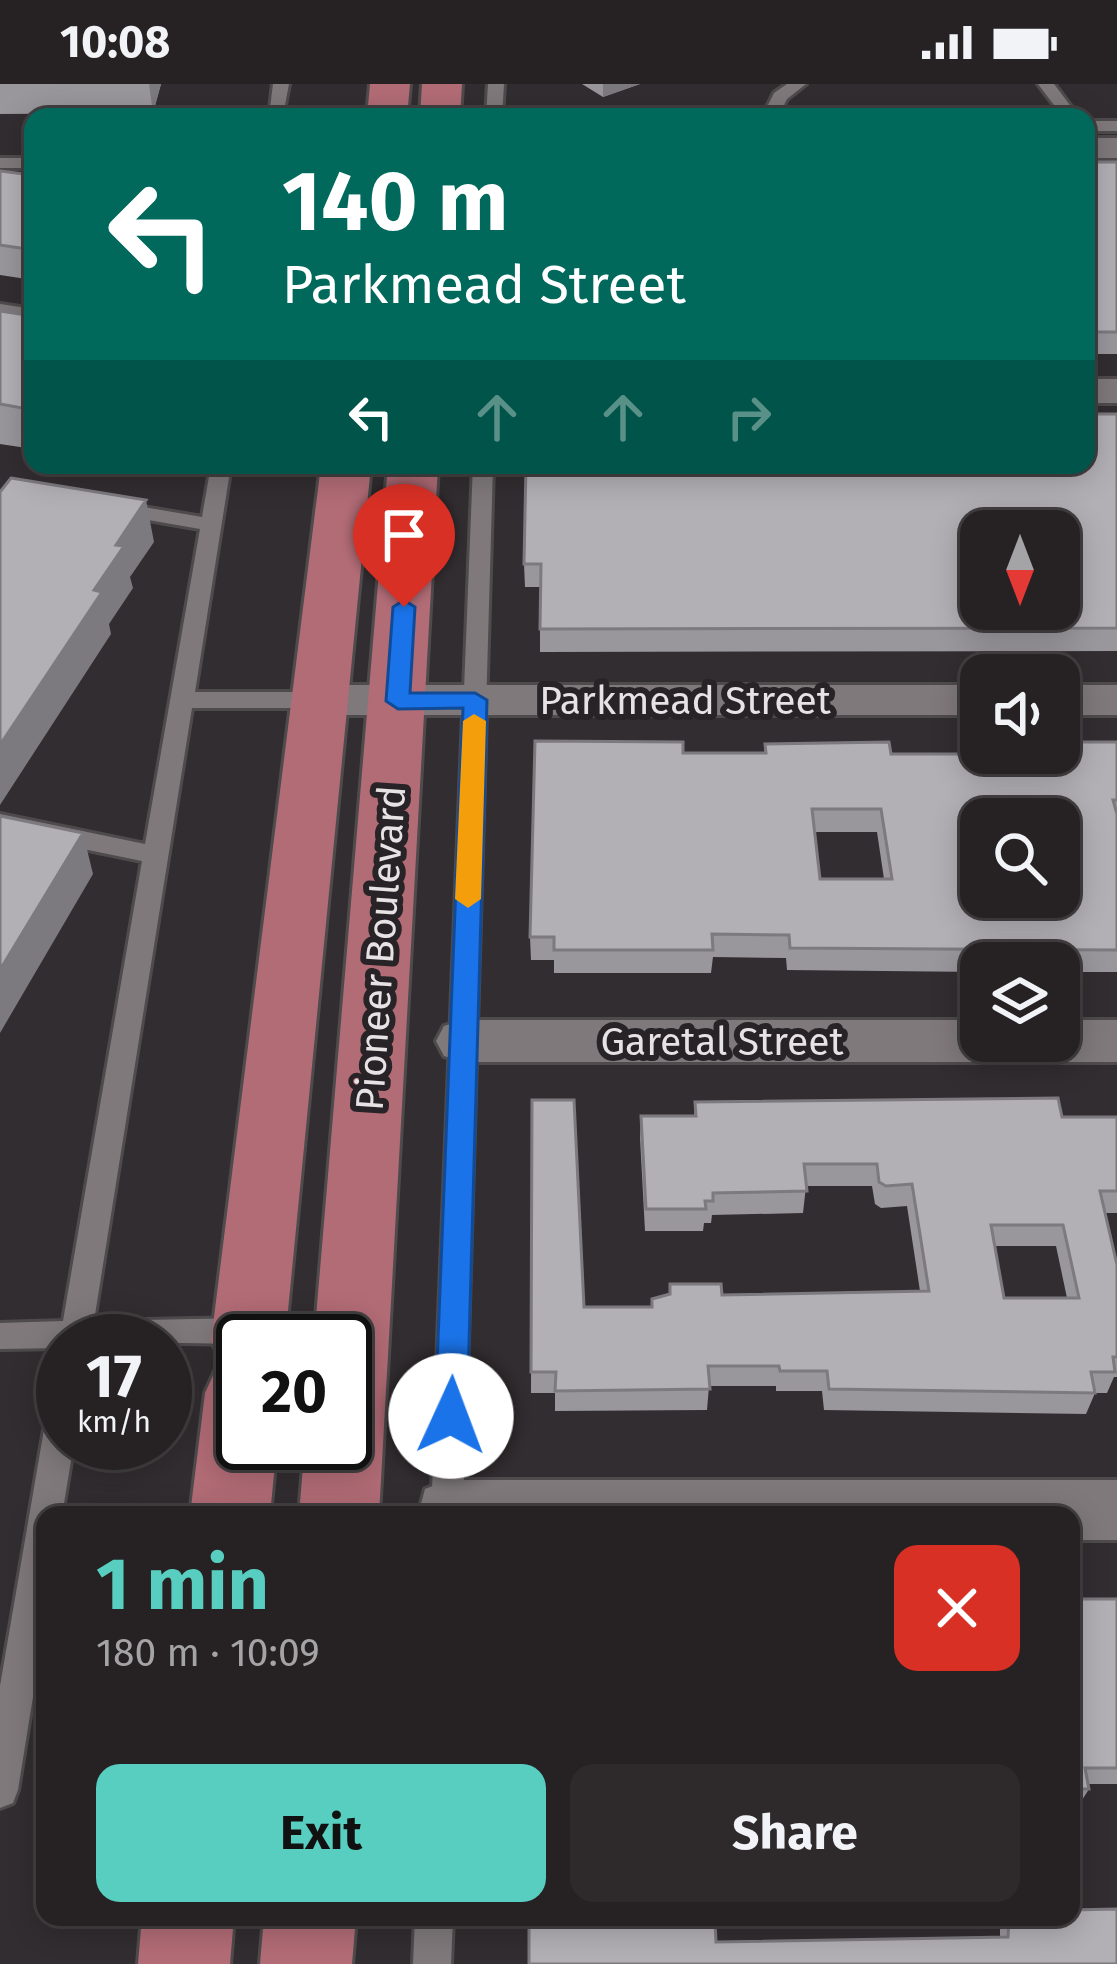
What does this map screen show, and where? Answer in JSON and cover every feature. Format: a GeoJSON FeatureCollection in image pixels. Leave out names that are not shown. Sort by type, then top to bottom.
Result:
{"type":"FeatureCollection","features":[{"type":"Feature","properties":{"kind":"main road"},"geometry":{"type":"LineString","coordinates":[[251,1314],[345,474]]}},
{"type":"Feature","properties":{"kind":"main road","name":"Pioneer Boulevard"},"geometry":{"type":"LineString","coordinates":[[354,1314],[412,474]]}},
{"type":"Feature","properties":{"kind":"main road"},"geometry":{"type":"LineString","coordinates":[[231,1506],[235,1470]]}},
{"type":"Feature","properties":{"kind":"main road"},"geometry":{"type":"LineString","coordinates":[[340,1506],[342,1470]]}},
{"type":"Feature","properties":{"kind":"main road"},"geometry":{"type":"LineString","coordinates":[[184,1964],[187,1926]]}},
{"type":"Feature","properties":{"kind":"main road"},"geometry":{"type":"LineString","coordinates":[[306,1964],[309,1926]]}},
{"type":"Feature","properties":{"kind":"street","name":"Parkmead Street"},"geometry":{"type":"LineString","coordinates":[[318,700],[960,700]]}},
{"type":"Feature","properties":{"kind":"street"},"geometry":{"type":"LineString","coordinates":[[1080,700],[1117,700]]}},
{"type":"Feature","properties":{"kind":"street","name":"Garetal Street"},"geometry":{"type":"LineString","coordinates":[[464,1041],[960,1041]]}},
{"type":"Feature","properties":{"kind":"street"},"geometry":{"type":"LineString","coordinates":[[1080,1041],[1117,1041]]}},
{"type":"Feature","properties":{"kind":"street"},"geometry":{"type":"LineString","coordinates":[[1080,1510],[1117,1510]]}},
{"type":"Feature","properties":{"kind":"lane"},"geometry":{"type":"LineString","coordinates":[[774,108],[779,96],[798,84]]}},
{"type":"Feature","properties":{"kind":"lane"},"geometry":{"type":"LineString","coordinates":[[1046,84],[1064,108]]}},
{"type":"Feature","properties":{"kind":"lane"},"geometry":{"type":"LineString","coordinates":[[79,1314],[220,474]]}},
{"type":"Feature","properties":{"kind":"lane","name":"Pioneer Boulevard"},"geometry":{"type":"LineString","coordinates":[[447,1506],[483,474]]}},
{"type":"Feature","properties":{"kind":"lane"},"geometry":{"type":"LineString","coordinates":[[94,505],[211,525]]}},
{"type":"Feature","properties":{"kind":"lane"},"geometry":{"type":"LineString","coordinates":[[181,700],[318,700]]}},
{"type":"Feature","properties":{"kind":"lane"},"geometry":{"type":"LineString","coordinates":[[0,823],[156,855]]}},
{"type":"Feature","properties":{"kind":"lane"},"geometry":{"type":"LineString","coordinates":[[0,1336],[36,1337]]}},
{"type":"Feature","properties":{"kind":"lane"},"geometry":{"type":"LineString","coordinates":[[47,1506],[53,1470]]}},
{"type":"Feature","properties":{"kind":"lane"},"geometry":{"type":"LineString","coordinates":[[0,1790],[36,1572]]}},
{"type":"Feature","properties":{"kind":"lane"},"geometry":{"type":"LineString","coordinates":[[432,1964],[434,1926]]}},
{"type":"Feature","properties":{"kind":"building"},"geometry":{"type":"Polygon","coordinates":[[[1095,162],[1117,162],[1117,332],[1095,332],[1095,162]]]}},
{"type":"Feature","properties":{"kind":"building"},"geometry":{"type":"Polygon","coordinates":[[[0,171],[24,174],[24,249],[0,245],[0,171]]]}},
{"type":"Feature","properties":{"kind":"building"},"geometry":{"type":"Polygon","coordinates":[[[0,311],[24,315],[24,408],[0,404],[0,311]]]}},
{"type":"Feature","properties":{"kind":"building"},"geometry":{"type":"Polygon","coordinates":[[[1095,414],[1117,414],[1117,628],[1080,628],[1080,510],[960,510],[960,628],[540,629],[541,564],[524,564],[526,474],[1095,474],[1095,414]]]}},
{"type":"Feature","properties":{"kind":"building"},"geometry":{"type":"Polygon","coordinates":[[[11,478],[146,500],[116,545],[124,546],[94,590],[102,592],[0,745],[0,492],[11,478]]]}},
{"type":"Feature","properties":{"kind":"building"},"geometry":{"type":"Polygon","coordinates":[[[535,741],[683,742],[683,753],[766,753],[765,744],[889,742],[891,754],[960,754],[960,774],[1080,774],[1080,742],[1117,742],[1117,800],[1113,800],[1117,814],[1117,950],[1080,950],[1080,942],[960,942],[960,949],[790,948],[789,935],[712,934],[713,950],[554,950],[554,937],[530,937],[535,741]],[[812,809],[820,879],[892,879],[881,809],[812,809]]]}},
{"type":"Feature","properties":{"kind":"building"},"geometry":{"type":"Polygon","coordinates":[[[0,816],[83,833],[0,970],[0,816]]]}},
{"type":"Feature","properties":{"kind":"building"},"geometry":{"type":"Polygon","coordinates":[[[1058,1098],[1062,1117],[1117,1117],[1117,1191],[1100,1191],[1117,1265],[1115,1372],[1091,1372],[1095,1393],[829,1389],[827,1371],[780,1371],[779,1366],[708,1366],[710,1389],[555,1391],[556,1372],[531,1372],[532,1100],[574,1100],[584,1307],[652,1307],[652,1299],[670,1294],[670,1284],[721,1284],[722,1295],[929,1291],[912,1184],[879,1182],[877,1164],[804,1164],[807,1191],[713,1193],[713,1201],[705,1201],[706,1209],[646,1209],[641,1116],[696,1116],[695,1102],[1058,1098]],[[991,1225],[1004,1298],[1079,1298],[1063,1225],[991,1225]]]}},
{"type":"Feature","properties":{"kind":"building"},"geometry":{"type":"Polygon","coordinates":[[[1080,1599],[1117,1599],[1117,1768],[1085,1768],[1089,1789],[1080,1789],[1080,1599]]]}},
{"type":"Feature","properties":{"kind":"building"},"geometry":{"type":"Polygon","coordinates":[[[1117,1909],[1117,1964],[529,1964],[529,1926],[715,1926],[716,1942],[1008,1937],[1009,1926],[1080,1926],[1080,1910],[1117,1909]]]}},
{"type":"Feature","properties":{"kind":"slow traffic"},"geometry":{"type":"LineString","coordinates":[[468,899],[474,721]]}},
{"type":"Feature","properties":{"kind":"route"},"geometry":{"type":"LineString","coordinates":[[404,607],[398,701],[475,700],[451,1416]]}}]}
